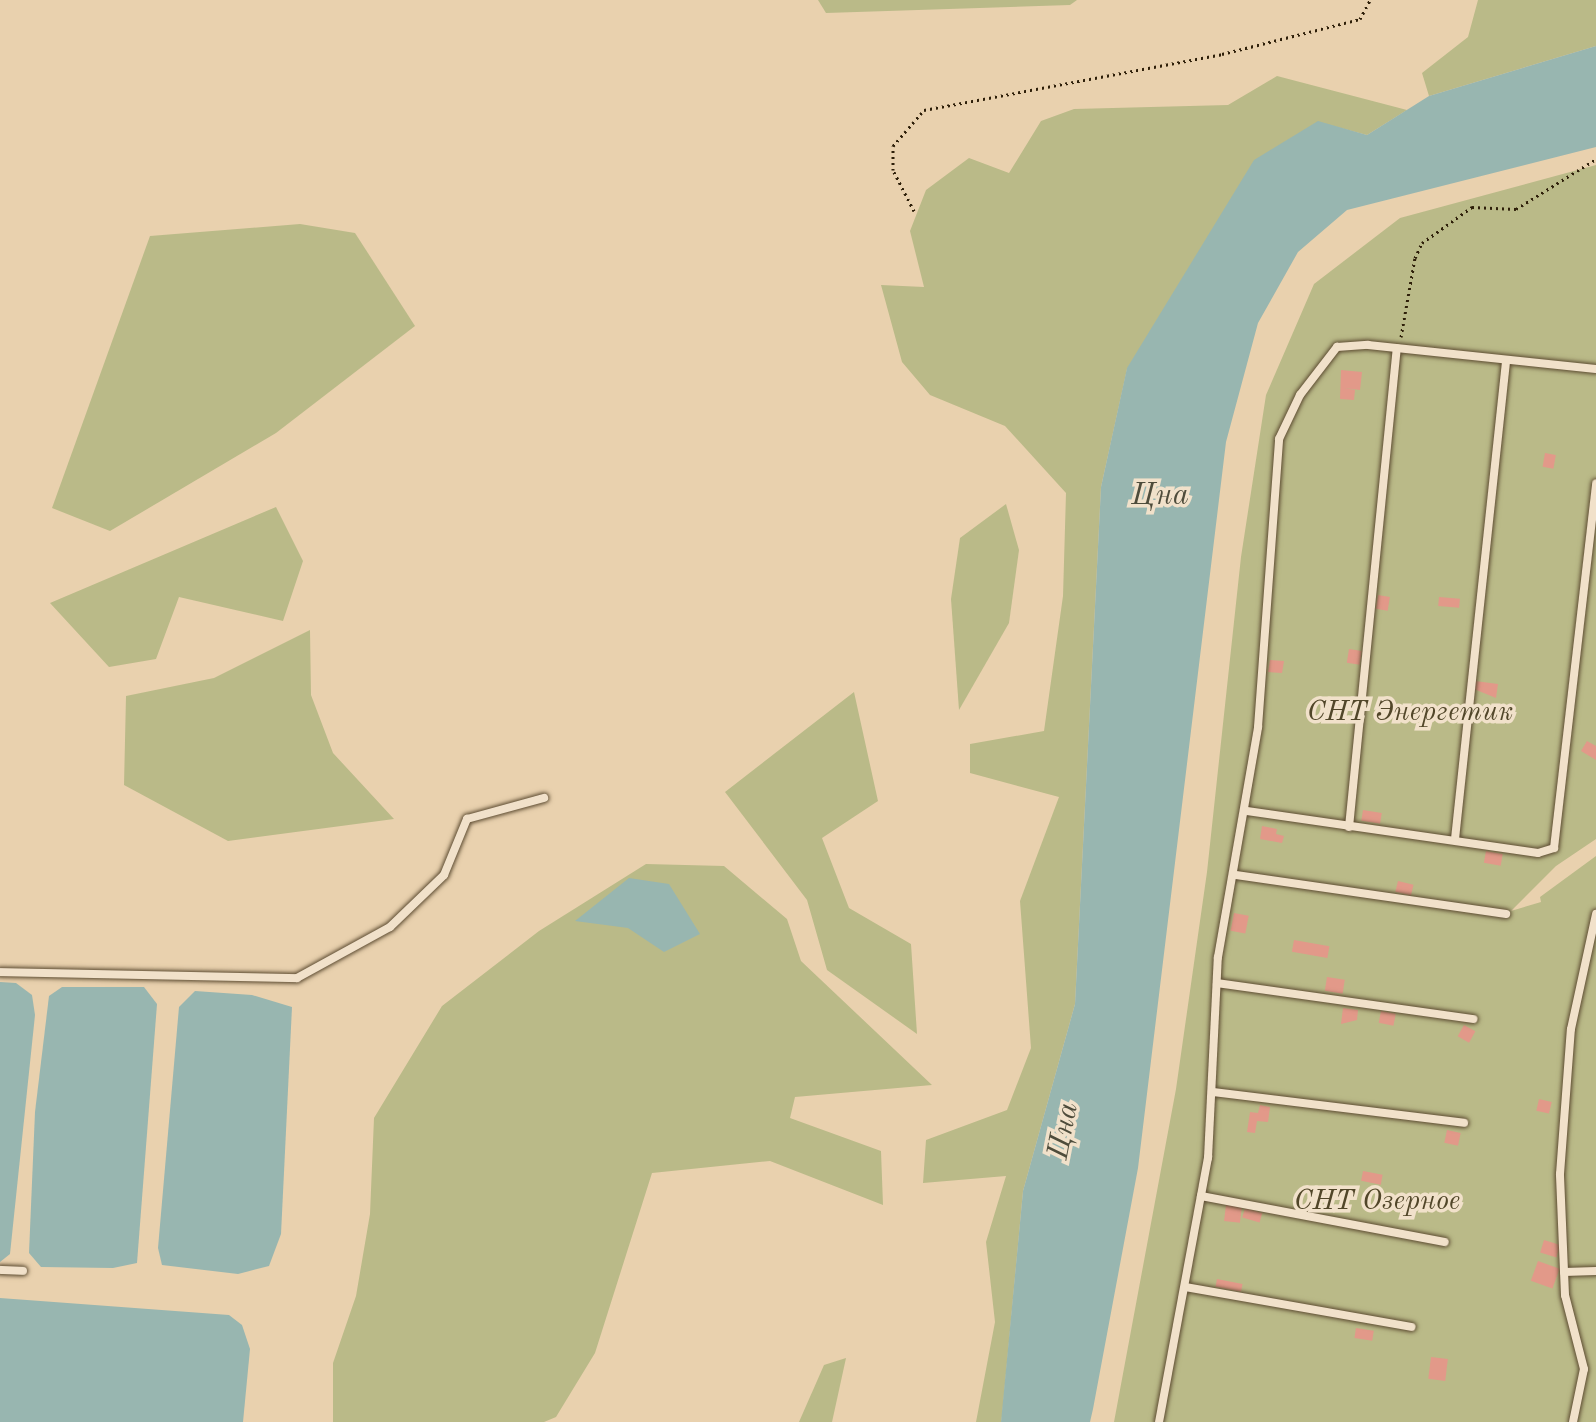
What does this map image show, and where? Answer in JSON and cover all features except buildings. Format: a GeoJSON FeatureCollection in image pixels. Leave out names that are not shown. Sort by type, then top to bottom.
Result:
{"type":"FeatureCollection","features":[{"type":"Feature","properties":{"kind":"lane"},"geometry":{"type":"LineString","coordinates":[[1159,1422],[1201,1196],[1213,1092],[1217,983],[1247,811],[1279,439],[1300,395],[1337,347],[1397,348],[1596,369]]}},
{"type":"Feature","properties":{"kind":"lane"},"geometry":{"type":"LineString","coordinates":[[1349,827],[1397,348]]}},
{"type":"Feature","properties":{"kind":"lane"},"geometry":{"type":"LineString","coordinates":[[1455,839],[1506,361]]}},
{"type":"Feature","properties":{"kind":"lane"},"geometry":{"type":"LineString","coordinates":[[1247,811],[1538,853],[1556,844],[1596,483]]}},
{"type":"Feature","properties":{"kind":"lane"},"geometry":{"type":"LineString","coordinates":[[0,972],[297,978],[390,927],[444,875],[467,819],[544,798]]}},
{"type":"Feature","properties":{"kind":"lane"},"geometry":{"type":"LineString","coordinates":[[1236,875],[1506,914]]}},
{"type":"Feature","properties":{"kind":"lane"},"geometry":{"type":"LineString","coordinates":[[1573,1422],[1584,1369],[1564,1272],[1560,1174],[1571,1029],[1596,914]]}},
{"type":"Feature","properties":{"kind":"lane"},"geometry":{"type":"LineString","coordinates":[[1217,983],[1473,1019]]}},
{"type":"Feature","properties":{"kind":"lane"},"geometry":{"type":"LineString","coordinates":[[1213,1092],[1464,1123]]}},
{"type":"Feature","properties":{"kind":"lane"},"geometry":{"type":"LineString","coordinates":[[1201,1196],[1445,1242]]}},
{"type":"Feature","properties":{"kind":"lane"},"geometry":{"type":"LineString","coordinates":[[0,1270],[23,1271]]}},
{"type":"Feature","properties":{"kind":"lane"},"geometry":{"type":"LineString","coordinates":[[1564,1272],[1596,1271]]}},
{"type":"Feature","properties":{"kind":"lane"},"geometry":{"type":"LineString","coordinates":[[1185,1287],[1411,1327]]}},
{"type":"Feature","properties":{"kind":"path"},"geometry":{"type":"LineString","coordinates":[[914,211],[893,170],[893,146],[924,110],[1222,54],[1360,19],[1370,0]]}},
{"type":"Feature","properties":{"kind":"path"},"geometry":{"type":"LineString","coordinates":[[1397,348],[1422,243],[1472,207],[1516,209],[1596,159]]}},
{"type":"Feature","properties":{"kind":"green space"},"geometry":{"type":"Polygon","coordinates":[[[818,0],[1077,0],[1070,5],[826,13],[818,0]]]}},
{"type":"Feature","properties":{"kind":"green space"},"geometry":{"type":"Polygon","coordinates":[[[1478,0],[1596,0],[1596,46],[1429,96],[1422,73],[1468,37],[1478,0]]]}},
{"type":"Feature","properties":{"kind":"green space"},"geometry":{"type":"Polygon","coordinates":[[[1277,76],[1407,110],[1367,135],[1318,122],[1184,278],[1127,369],[1101,487],[1075,1004],[1023,1191],[1001,1422],[976,1422],[995,1322],[986,1242],[1006,1176],[923,1183],[926,1140],[1007,1110],[1031,1048],[1020,901],[1059,797],[970,773],[970,744],[1044,731],[1063,596],[1066,493],[1005,426],[930,395],[902,362],[881,285],[924,287],[910,231],[926,190],[969,158],[1009,173],[1041,121],[1074,109],[1228,105],[1277,76]]]}},
{"type":"Feature","properties":{"kind":"green space"},"geometry":{"type":"Polygon","coordinates":[[[1596,165],[1596,839],[1556,866],[1511,911],[1541,902],[1540,897],[1596,856],[1596,1422],[1114,1422],[1176,1089],[1207,872],[1241,557],[1266,395],[1314,284],[1400,218],[1596,165]]]}},
{"type":"Feature","properties":{"kind":"green space"},"geometry":{"type":"Polygon","coordinates":[[[300,224],[355,233],[415,326],[276,433],[110,531],[52,508],[150,236],[300,224]]]}},
{"type":"Feature","properties":{"kind":"green space"},"geometry":{"type":"Polygon","coordinates":[[[1006,504],[1019,550],[1009,623],[959,710],[951,599],[960,538],[1006,504]]]}},
{"type":"Feature","properties":{"kind":"green space"},"geometry":{"type":"Polygon","coordinates":[[[276,507],[303,561],[283,621],[179,597],[156,659],[109,667],[50,603],[276,507]]]}},
{"type":"Feature","properties":{"kind":"green space"},"geometry":{"type":"Polygon","coordinates":[[[310,630],[311,695],[333,753],[394,819],[228,841],[124,785],[126,696],[214,678],[310,630]]]}},
{"type":"Feature","properties":{"kind":"green space"},"geometry":{"type":"Polygon","coordinates":[[[854,692],[878,801],[822,838],[849,908],[911,944],[917,1034],[827,970],[807,900],[725,792],[854,692]]]}},
{"type":"Feature","properties":{"kind":"green space"},"geometry":{"type":"Polygon","coordinates":[[[646,864],[724,866],[787,919],[801,961],[932,1085],[795,1097],[790,1118],[881,1151],[883,1205],[770,1161],[652,1173],[595,1353],[556,1417],[544,1422],[333,1422],[333,1363],[356,1296],[370,1214],[374,1118],[442,1006],[539,931],[646,864]]]}},
{"type":"Feature","properties":{"kind":"green space"},"geometry":{"type":"Polygon","coordinates":[[[846,1358],[832,1422],[799,1422],[824,1365],[846,1358]]]}},
{"type":"Feature","properties":{"kind":"water","name":"Цна"},"geometry":{"type":"Polygon","coordinates":[[[1596,46],[1596,147],[1347,210],[1298,252],[1258,323],[1226,442],[1138,1168],[1090,1422],[1001,1422],[1023,1191],[1075,1004],[1101,487],[1127,368],[1254,160],[1318,121],[1367,135],[1429,96],[1596,46]]]}},
{"type":"Feature","properties":{"kind":"water"},"geometry":{"type":"Polygon","coordinates":[[[629,878],[669,884],[700,934],[664,952],[628,928],[575,921],[629,878]]]}},
{"type":"Feature","properties":{"kind":"water"},"geometry":{"type":"Polygon","coordinates":[[[0,982],[16,983],[32,995],[35,1015],[10,1254],[0,1262],[0,982]]]}},
{"type":"Feature","properties":{"kind":"water"},"geometry":{"type":"Polygon","coordinates":[[[62,987],[144,987],[157,1004],[137,1263],[113,1268],[41,1267],[29,1253],[35,1112],[49,996],[62,987]]]}},
{"type":"Feature","properties":{"kind":"water"},"geometry":{"type":"Polygon","coordinates":[[[195,991],[252,995],[292,1007],[281,1234],[269,1266],[238,1274],[162,1265],[158,1248],[179,1007],[195,991]]]}},
{"type":"Feature","properties":{"kind":"water"},"geometry":{"type":"Polygon","coordinates":[[[0,1298],[229,1315],[242,1325],[250,1349],[243,1422],[0,1422],[0,1298]]]}},
{"type":"Feature","properties":{"kind":"park label","name":"СНТ Энергетик"},"geometry":{"type":"Point","coordinates":[1410,713]}},
{"type":"Feature","properties":{"kind":"park label","name":"СНТ Озерное"},"geometry":{"type":"Point","coordinates":[1377,1202]}}]}
